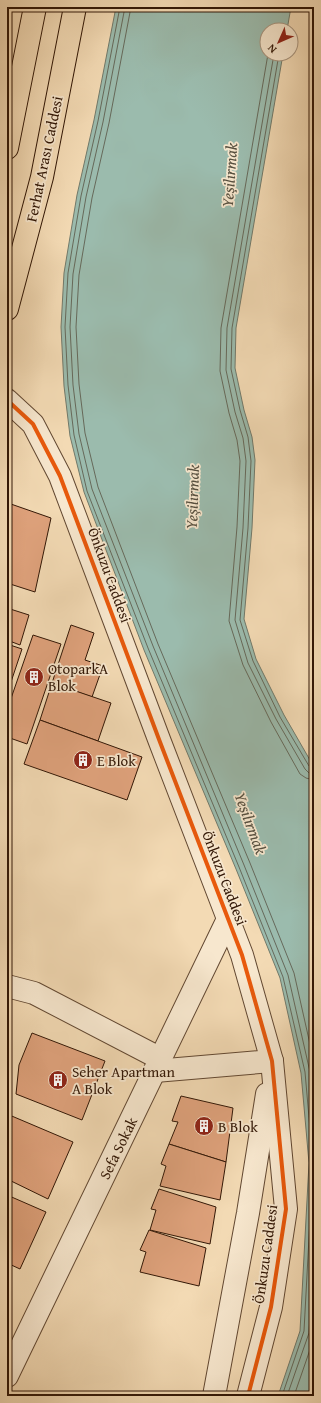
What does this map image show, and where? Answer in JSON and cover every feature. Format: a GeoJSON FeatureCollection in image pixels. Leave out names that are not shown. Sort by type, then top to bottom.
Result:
{"type":"FeatureCollection","features":[{"type":"Feature","properties":{"kind":"main road"},"geometry":{"type":"LineString","coordinates":[[7,148],[35,7]]}},
{"type":"Feature","properties":{"kind":"main road","name":"Ferhat Arası Caddesi"},"geometry":{"type":"LineString","coordinates":[[7,309],[42,177],[75,7]]}},
{"type":"Feature","properties":{"kind":"street","name":"Önkuzu Caddesi"},"geometry":{"type":"LineString","coordinates":[[7,400],[34,424],[60,476],[242,955],[272,1061],[286,1210],[270,1307],[248,1396]]}},
{"type":"Feature","properties":{"kind":"street","name":"Sefa Sokak"},"geometry":{"type":"LineString","coordinates":[[7,1376],[228,920]]}},
{"type":"Feature","properties":{"kind":"street"},"geometry":{"type":"LineString","coordinates":[[7,986],[34,993],[158,1065],[272,1061]]}},
{"type":"Feature","properties":{"kind":"street","name":"Önkuzu Caddesi"},"geometry":{"type":"LineString","coordinates":[[214,1396],[248,1212],[272,1061]]}},
{"type":"Feature","properties":{"kind":"water","name":"Yeşilırmak"},"geometry":{"type":"Polygon","coordinates":[[[116,7],[291,7],[288,22],[259,22],[259,62],[282,62],[236,328],[235,368],[244,410],[252,437],[255,460],[252,528],[244,619],[256,659],[284,715],[314,767],[314,1396],[278,1396],[300,1331],[309,1163],[301,1073],[280,978],[144,650],[84,492],[70,436],[64,386],[61,327],[64,273],[77,195],[94,120],[116,7]]]}},
{"type":"Feature","properties":{"kind":"building"},"geometry":{"type":"Polygon","coordinates":[[[8,503],[51,518],[35,592],[7,583],[8,503]]]}},
{"type":"Feature","properties":{"kind":"building"},"geometry":{"type":"Polygon","coordinates":[[[7,608],[29,615],[20,645],[7,640],[7,608]]]}},
{"type":"Feature","properties":{"kind":"building"},"geometry":{"type":"Polygon","coordinates":[[[71,625],[94,633],[85,660],[103,666],[92,697],[52,683],[71,625]]]}},
{"type":"Feature","properties":{"kind":"building","name":"OtoparkA Blok"},"geometry":{"type":"Polygon","coordinates":[[[33,635],[61,644],[27,744],[7,737],[7,710],[33,635]]]}},
{"type":"Feature","properties":{"kind":"building"},"geometry":{"type":"Polygon","coordinates":[[[7,644],[22,649],[8,691],[7,691],[7,644]]]}},
{"type":"Feature","properties":{"kind":"building"},"geometry":{"type":"Polygon","coordinates":[[[52,683],[111,703],[98,741],[40,720],[52,683]]]}},
{"type":"Feature","properties":{"kind":"building","name":"E Blok"},"geometry":{"type":"Polygon","coordinates":[[[40,720],[142,757],[127,800],[24,764],[40,720]]]}},
{"type":"Feature","properties":{"kind":"building","name":"Seher Apartman A Blok"},"geometry":{"type":"Polygon","coordinates":[[[32,1033],[105,1061],[82,1120],[16,1094],[19,1065],[32,1033]]]}},
{"type":"Feature","properties":{"kind":"building","name":"B Blok"},"geometry":{"type":"Polygon","coordinates":[[[181,1096],[233,1108],[226,1162],[169,1144],[178,1122],[172,1121],[181,1096]]]}},
{"type":"Feature","properties":{"kind":"building"},"geometry":{"type":"Polygon","coordinates":[[[7,1114],[73,1142],[48,1199],[7,1179],[7,1114]]]}},
{"type":"Feature","properties":{"kind":"building"},"geometry":{"type":"Polygon","coordinates":[[[169,1144],[226,1162],[220,1200],[160,1186],[166,1166],[161,1164],[169,1144]]]}},
{"type":"Feature","properties":{"kind":"building"},"geometry":{"type":"Polygon","coordinates":[[[159,1189],[216,1207],[210,1244],[150,1230],[156,1210],[151,1209],[159,1189]]]}},
{"type":"Feature","properties":{"kind":"building"},"geometry":{"type":"Polygon","coordinates":[[[7,1195],[46,1212],[20,1269],[7,1263],[7,1195]]]}},
{"type":"Feature","properties":{"kind":"building"},"geometry":{"type":"Polygon","coordinates":[[[149,1230],[206,1248],[199,1286],[140,1272],[146,1252],[140,1250],[149,1230]]]}},
{"type":"Feature","properties":{"kind":"cycle path"},"geometry":{"type":"LineString","coordinates":[[7,400],[33,424],[60,476],[242,955],[272,1061],[286,1209],[271,1307],[248,1396]]}},
{"type":"Feature","properties":{"kind":"place","name":"OtoparkA Blok"},"geometry":{"type":"Point","coordinates":[34,677]}},
{"type":"Feature","properties":{"kind":"place","name":"E Blok"},"geometry":{"type":"Point","coordinates":[83,760]}},
{"type":"Feature","properties":{"kind":"place","name":"Seher Apartman A Blok"},"geometry":{"type":"Point","coordinates":[58,1080]}},
{"type":"Feature","properties":{"kind":"place","name":"B Blok"},"geometry":{"type":"Point","coordinates":[204,1126]}}]}
